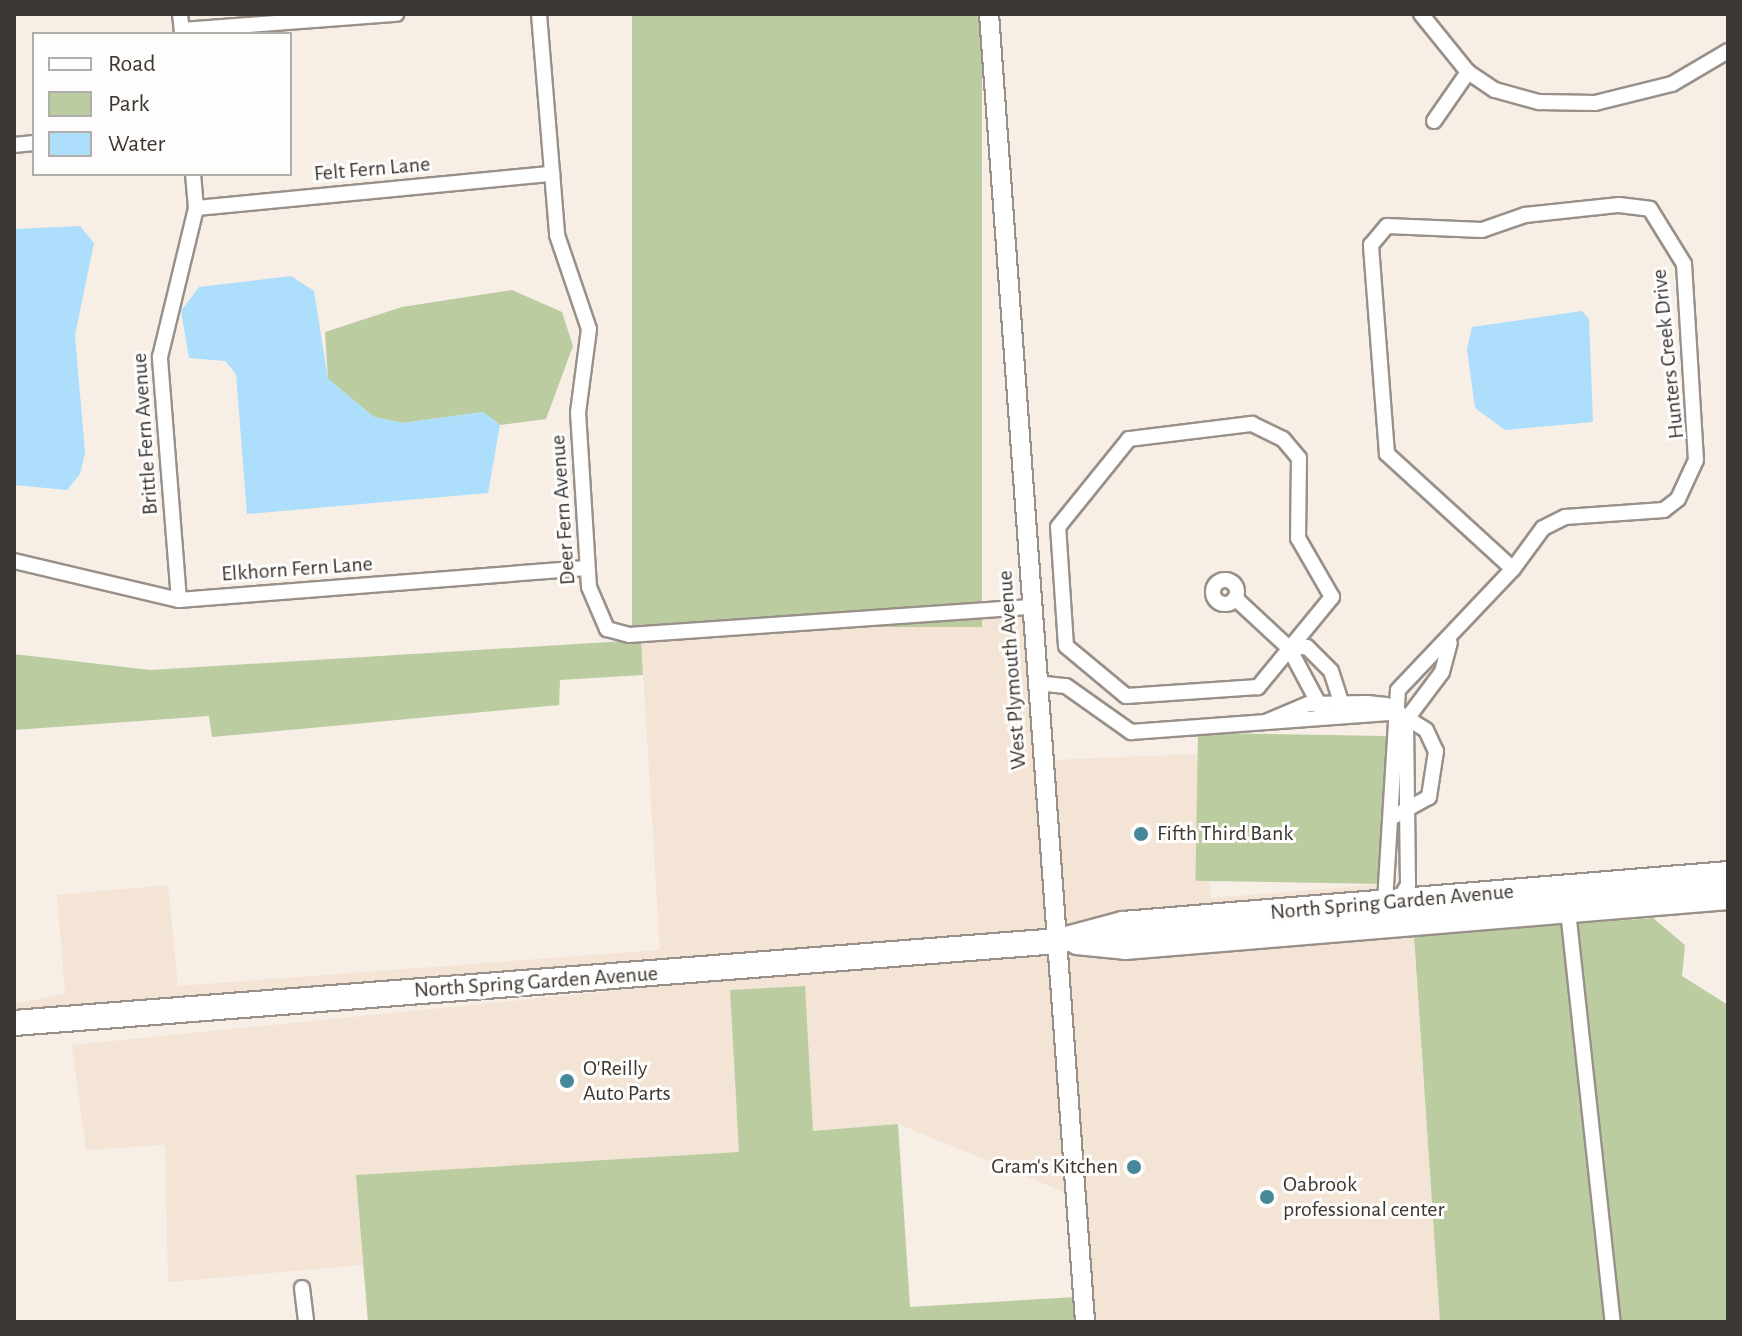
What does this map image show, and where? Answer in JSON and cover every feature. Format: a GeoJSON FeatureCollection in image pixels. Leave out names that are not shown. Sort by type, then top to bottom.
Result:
{"type":"FeatureCollection","features":[{"type":"Feature","properties":{"kind":"highway","name":"North Spring Garden Avenue"},"geometry":{"type":"LineString","coordinates":[[14,1023],[1059,941],[1125,947],[1365,927],[1394,909],[1435,899],[1728,874]]}},
{"type":"Feature","properties":{"kind":"highway","name":"North Spring Garden Avenue"},"geometry":{"type":"LineString","coordinates":[[1059,941],[1123,924],[1394,909],[1568,911],[1728,897]]}},
{"type":"Feature","properties":{"kind":"street"},"geometry":{"type":"LineString","coordinates":[[180,14],[182,32],[396,14]]}},
{"type":"Feature","properties":{"kind":"street","name":"Deer Fern Avenue"},"geometry":{"type":"LineString","coordinates":[[539,14],[552,174],[563,263],[589,329],[578,412],[587,568],[597,616],[607,629],[629,635],[1031,607]]}},
{"type":"Feature","properties":{"kind":"street","name":"West Plymouth Avenue"},"geometry":{"type":"LineString","coordinates":[[989,14],[1085,1322]]}},
{"type":"Feature","properties":{"kind":"street"},"geometry":{"type":"LineString","coordinates":[[1421,14],[1468,72],[1495,90],[1539,102],[1595,103],[1672,84],[1728,51]]}},
{"type":"Feature","properties":{"kind":"street"},"geometry":{"type":"LineString","coordinates":[[1434,121],[1468,72]]}},
{"type":"Feature","properties":{"kind":"street","name":"Felt Fern Lane"},"geometry":{"type":"LineString","coordinates":[[196,208],[552,174]]}},
{"type":"Feature","properties":{"kind":"street","name":"Brittle Fern Avenue"},"geometry":{"type":"LineString","coordinates":[[179,600],[160,357],[196,208],[193,176]]}},
{"type":"Feature","properties":{"kind":"street","name":"Hunters Creek Drive"},"geometry":{"type":"LineString","coordinates":[[1394,909],[1408,885],[1399,717],[1406,680],[1450,643],[1513,569],[1543,528],[1565,517],[1664,510],[1678,499],[1696,460],[1684,264],[1650,209],[1619,205],[1525,215],[1482,230],[1397,225],[1380,230],[1371,245],[1387,454],[1513,569]]}},
{"type":"Feature","properties":{"kind":"street"},"geometry":{"type":"LineString","coordinates":[[1289,648],[1332,597],[1298,538],[1303,473],[1293,449],[1252,424],[1119,445],[1058,527],[1066,646],[1136,700],[1252,690],[1289,648],[1307,647],[1334,677],[1343,711]]}},
{"type":"Feature","properties":{"kind":"street","name":"Elkhorn Fern Lane"},"geometry":{"type":"LineString","coordinates":[[14,561],[179,600],[587,568]]}},
{"type":"Feature","properties":{"kind":"street"},"geometry":{"type":"LineString","coordinates":[[1235,598],[1289,648],[1313,687],[1322,711]]}},
{"type":"Feature","properties":{"kind":"street","name":"Hunters Creek Drive"},"geometry":{"type":"LineString","coordinates":[[1399,717],[1425,695],[1450,643]]}},
{"type":"Feature","properties":{"kind":"street"},"geometry":{"type":"LineString","coordinates":[[1313,687],[1334,677]]}},
{"type":"Feature","properties":{"kind":"street"},"geometry":{"type":"LineString","coordinates":[[1406,680],[1425,695]]}},
{"type":"Feature","properties":{"kind":"street"},"geometry":{"type":"LineString","coordinates":[[1036,683],[1066,686],[1131,732],[1267,721],[1287,708],[1399,717],[1426,730],[1436,751],[1429,797],[1402,815]]}},
{"type":"Feature","properties":{"kind":"street"},"geometry":{"type":"LineString","coordinates":[[1568,911],[1613,1322]]}},
{"type":"Feature","properties":{"kind":"street"},"geometry":{"type":"LineString","coordinates":[[302,1288],[306,1322]]}},
{"type":"Feature","properties":{"kind":"shaded area"},"geometry":{"type":"Polygon","coordinates":[[[1024,613],[1051,935],[14,1017],[14,1004],[65,994],[57,895],[168,885],[178,986],[660,950],[641,640],[1024,613]]]}},
{"type":"Feature","properties":{"kind":"shaded area"},"geometry":{"type":"Polygon","coordinates":[[[1199,754],[1211,898],[1384,884],[1380,897],[1065,933],[1050,760],[1199,754]]]}},
{"type":"Feature","properties":{"kind":"shaded area"},"geometry":{"type":"Polygon","coordinates":[[[1413,929],[1440,1322],[1093,1322],[1067,953],[1413,929]]]}},
{"type":"Feature","properties":{"kind":"shaded area"},"geometry":{"type":"Polygon","coordinates":[[[1052,947],[1069,1194],[898,1124],[813,1131],[804,986],[730,991],[739,1152],[357,1175],[363,1265],[168,1282],[165,1145],[86,1150],[72,1045],[1052,947]]]}},
{"type":"Feature","properties":{"kind":"green space"},"geometry":{"type":"Polygon","coordinates":[[[632,14],[982,14],[982,627],[632,627],[632,14]]]}},
{"type":"Feature","properties":{"kind":"green space"},"geometry":{"type":"Polygon","coordinates":[[[512,290],[562,312],[573,346],[546,419],[500,425],[483,412],[403,423],[374,417],[328,379],[325,332],[402,307],[512,290]]]}},
{"type":"Feature","properties":{"kind":"green space"},"geometry":{"type":"Polygon","coordinates":[[[641,640],[643,675],[560,680],[559,705],[212,737],[209,716],[14,730],[14,654],[150,670],[641,640]]]}},
{"type":"Feature","properties":{"kind":"green space"},"geometry":{"type":"Polygon","coordinates":[[[1198,733],[1386,736],[1383,884],[1195,881],[1198,733]]]}},
{"type":"Feature","properties":{"kind":"green space"},"geometry":{"type":"Polygon","coordinates":[[[1653,918],[1685,945],[1682,976],[1728,1005],[1728,1322],[1440,1322],[1414,936],[1653,918]]]}},
{"type":"Feature","properties":{"kind":"green space"},"geometry":{"type":"Polygon","coordinates":[[[805,986],[813,1131],[898,1124],[910,1307],[1076,1297],[1078,1322],[368,1322],[356,1175],[739,1152],[730,990],[805,986]]]}},
{"type":"Feature","properties":{"kind":"water"},"geometry":{"type":"Polygon","coordinates":[[[80,226],[94,243],[75,335],[85,453],[80,474],[67,490],[14,485],[14,229],[80,226]]]}},
{"type":"Feature","properties":{"kind":"water"},"geometry":{"type":"Polygon","coordinates":[[[291,276],[314,291],[328,379],[374,417],[403,423],[483,412],[500,425],[488,493],[247,514],[236,374],[225,361],[189,358],[181,311],[199,287],[291,276]]]}},
{"type":"Feature","properties":{"kind":"water"},"geometry":{"type":"Polygon","coordinates":[[[1582,311],[1589,319],[1593,422],[1505,430],[1475,408],[1467,349],[1472,327],[1582,311]]]}},
{"type":"Feature","properties":{"kind":"place","name":"Fifth Third Bank"},"geometry":{"type":"Point","coordinates":[1141,834]}},
{"type":"Feature","properties":{"kind":"place","name":"O'Reilly Auto Parts"},"geometry":{"type":"Point","coordinates":[567,1081]}},
{"type":"Feature","properties":{"kind":"place","name":"Gram's Kitchen"},"geometry":{"type":"Point","coordinates":[1134,1167]}},
{"type":"Feature","properties":{"kind":"place","name":"Oabrook professional center"},"geometry":{"type":"Point","coordinates":[1267,1197]}}]}
